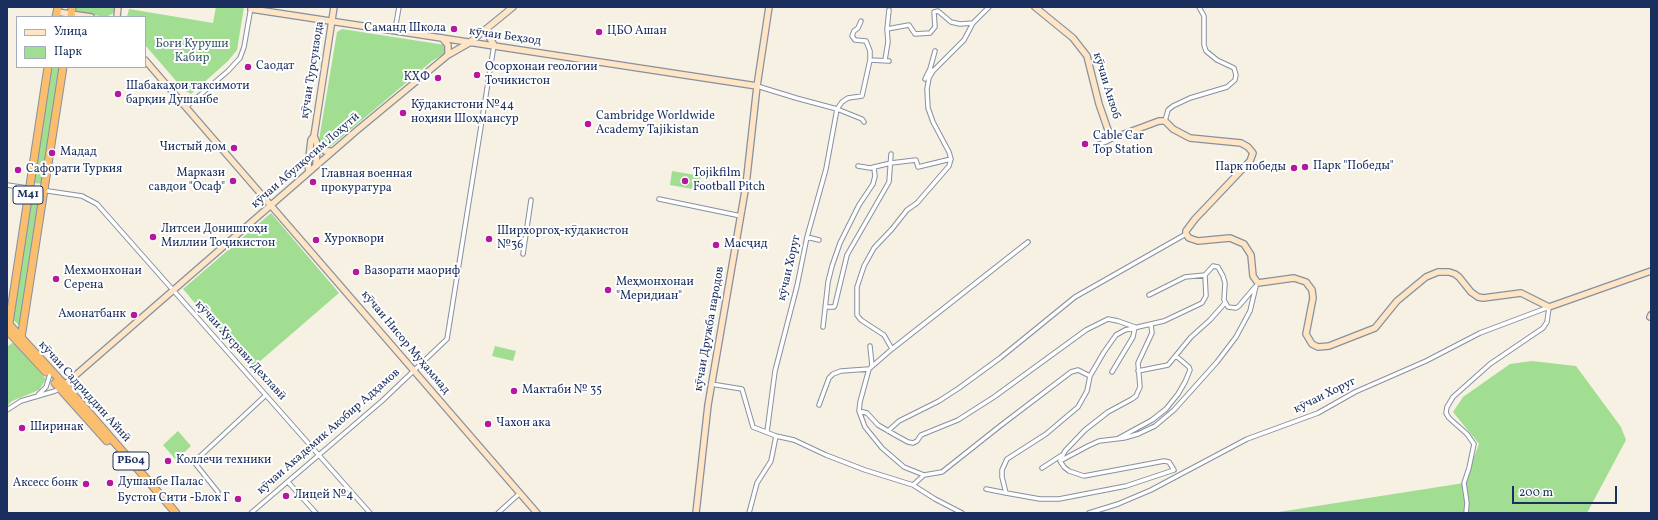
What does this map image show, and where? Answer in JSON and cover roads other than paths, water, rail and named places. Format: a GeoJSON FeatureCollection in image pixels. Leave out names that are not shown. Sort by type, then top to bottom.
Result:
{"type":"FeatureCollection","features":[{"type":"Feature","properties":{"kind":"highway","name":"M41"},"geometry":{"type":"LineString","coordinates":[[7,328],[48,68]]}},
{"type":"Feature","properties":{"kind":"highway","name":"M41"},"geometry":{"type":"LineString","coordinates":[[22,338],[63,68]]}},
{"type":"Feature","properties":{"kind":"highway","name":"кӯчаи Садриддин Айнӣ"},"geometry":{"type":"LineString","coordinates":[[7,328],[22,338],[50,374]]}},
{"type":"Feature","properties":{"kind":"highway","name":"кӯчаи Садриддин Айнӣ"},"geometry":{"type":"LineString","coordinates":[[7,328],[62,386],[176,513]]}},
{"type":"Feature","properties":{"kind":"highway","name":"кӯчаи Садриддин Айнӣ"},"geometry":{"type":"LineString","coordinates":[[85,412],[170,513]]}},
{"type":"Feature","properties":{"kind":"street","name":"кӯчаи Турсунзода"},"geometry":{"type":"LineString","coordinates":[[309,171],[308,165],[311,140],[314,136],[334,7]]}},
{"type":"Feature","properties":{"kind":"street"},"geometry":{"type":"LineString","coordinates":[[396,30],[399,7]]}},
{"type":"Feature","properties":{"kind":"street","name":"кӯчаи Абулқосим Лоҳутӣ"},"geometry":{"type":"LineString","coordinates":[[62,386],[309,171],[448,55],[469,43],[513,7]]}},
{"type":"Feature","properties":{"kind":"street","name":"кӯчаи Дружба народов"},"geometry":{"type":"LineString","coordinates":[[696,513],[711,384],[746,184],[757,86],[769,7]]}},
{"type":"Feature","properties":{"kind":"street"},"geometry":{"type":"LineString","coordinates":[[925,79],[932,70],[964,40],[973,23],[990,7]]}},
{"type":"Feature","properties":{"kind":"street","name":"кӯчаи Анзоб"},"geometry":{"type":"LineString","coordinates":[[1035,7],[1073,38],[1087,56],[1099,104],[1108,130],[1116,137],[1159,121],[1165,121]]}},
{"type":"Feature","properties":{"kind":"street"},"geometry":{"type":"LineString","coordinates":[[888,431],[899,421],[939,401],[963,385],[1000,358],[1075,297],[1186,234],[1186,231],[1195,219],[1250,161],[1253,153],[1248,147],[1240,143],[1190,138],[1173,129],[1165,121],[1168,110],[1173,106],[1190,98],[1227,87],[1234,80],[1236,75],[1234,68],[1217,60],[1206,51],[1204,45],[1204,16],[1199,7]]}},
{"type":"Feature","properties":{"kind":"street","name":"кӯчаи Беҳзод"},"geometry":{"type":"LineString","coordinates":[[251,8],[396,30],[469,43],[494,45],[757,86]]}},
{"type":"Feature","properties":{"kind":"street"},"geometry":{"type":"LineString","coordinates":[[186,107],[240,58],[244,47],[251,8]]}},
{"type":"Feature","properties":{"kind":"street"},"geometry":{"type":"LineString","coordinates":[[870,60],[887,61],[887,29],[889,10]]}},
{"type":"Feature","properties":{"kind":"street"},"geometry":{"type":"LineString","coordinates":[[887,29],[909,25],[915,34],[930,32],[935,27],[934,12],[938,11],[951,22],[960,24],[973,23]]}},
{"type":"Feature","properties":{"kind":"street"},"geometry":{"type":"LineString","coordinates":[[57,12],[86,16]]}},
{"type":"Feature","properties":{"kind":"street"},"geometry":{"type":"LineString","coordinates":[[837,109],[842,102],[848,98],[862,96],[870,60],[870,51],[866,41],[855,40],[852,36],[861,21]]}},
{"type":"Feature","properties":{"kind":"street"},"geometry":{"type":"LineString","coordinates":[[488,28],[488,35],[494,45]]}},
{"type":"Feature","properties":{"kind":"street"},"geometry":{"type":"LineString","coordinates":[[442,38],[448,45],[448,55]]}},
{"type":"Feature","properties":{"kind":"street","name":"кӯчаи Академик Акобир Адҳамов"},"geometry":{"type":"LineString","coordinates":[[251,513],[377,406],[447,340],[494,45]]}},
{"type":"Feature","properties":{"kind":"street"},"geometry":{"type":"LineString","coordinates":[[892,349],[884,335],[856,315],[857,287],[864,266],[874,248],[907,210],[917,203],[949,166],[951,159],[949,152],[933,122],[928,108],[927,89],[935,51]]}},
{"type":"Feature","properties":{"kind":"street","name":"кӯчаи Нисор Муҳаммад"},"geometry":{"type":"LineString","coordinates":[[146,61],[377,326],[537,513]]}},
{"type":"Feature","properties":{"kind":"street"},"geometry":{"type":"LineString","coordinates":[[757,86],[837,109],[862,118],[864,122]]}},
{"type":"Feature","properties":{"kind":"street","name":"кӯчаи Хоруг"},"geometry":{"type":"LineString","coordinates":[[767,432],[775,371],[797,286],[807,237],[826,169],[837,109]]}},
{"type":"Feature","properties":{"kind":"street","name":"кӯчаи Турсунзода"},"geometry":{"type":"LineString","coordinates":[[314,136],[317,144],[316,166]]}},
{"type":"Feature","properties":{"kind":"street"},"geometry":{"type":"LineString","coordinates":[[1096,145],[1116,137]]}},
{"type":"Feature","properties":{"kind":"street"},"geometry":{"type":"LineString","coordinates":[[317,144],[325,150],[333,151]]}},
{"type":"Feature","properties":{"kind":"street"},"geometry":{"type":"LineString","coordinates":[[825,307],[834,307],[840,285],[844,260],[889,182],[891,154]]}},
{"type":"Feature","properties":{"kind":"street"},"geometry":{"type":"LineString","coordinates":[[858,166],[874,168],[891,163],[916,160],[918,167],[951,159]]}},
{"type":"Feature","properties":{"kind":"street"},"geometry":{"type":"LineString","coordinates":[[823,327],[828,282],[836,254],[859,205],[872,184],[875,176],[874,168]]}},
{"type":"Feature","properties":{"kind":"street"},"geometry":{"type":"LineString","coordinates":[[7,185],[44,191]]}},
{"type":"Feature","properties":{"kind":"street","name":"кӯчаи Хусрави Дехлавӣ"},"geometry":{"type":"LineString","coordinates":[[44,191],[82,196],[95,203],[370,513]]}},
{"type":"Feature","properties":{"kind":"street"},"geometry":{"type":"LineString","coordinates":[[659,199],[741,216]]}},
{"type":"Feature","properties":{"kind":"street"},"geometry":{"type":"LineString","coordinates":[[523,254],[531,200]]}},
{"type":"Feature","properties":{"kind":"street"},"geometry":{"type":"LineString","coordinates":[[1060,461],[1099,441],[1114,440],[1138,434],[1154,426],[1183,401],[1223,355],[1236,337],[1250,311],[1257,285],[1253,276],[1251,255],[1244,244],[1230,238],[1198,241],[1189,238],[1186,234]]}},
{"type":"Feature","properties":{"kind":"street"},"geometry":{"type":"LineString","coordinates":[[807,237],[819,240]]}},
{"type":"Feature","properties":{"kind":"street"},"geometry":{"type":"LineString","coordinates":[[819,404],[831,375],[841,371],[871,368],[892,349],[1028,242]]}},
{"type":"Feature","properties":{"kind":"street"},"geometry":{"type":"LineString","coordinates":[[1149,295],[1185,277],[1205,275],[1213,266],[1216,265],[1221,269],[1225,283],[1225,303],[1231,308],[1239,306],[1257,285],[1294,278],[1302,280],[1310,285],[1313,298],[1306,334],[1312,344],[1322,347],[1329,346],[1375,328],[1397,302],[1426,277],[1438,272],[1449,272],[1459,277],[1471,292],[1478,297],[1483,298],[1521,294],[1549,307],[1651,271]]}},
{"type":"Feature","properties":{"kind":"street"},"geometry":{"type":"LineString","coordinates":[[1006,493],[1002,470],[1007,459],[1046,434],[1072,412],[1085,397],[1090,376],[1116,335],[1135,327],[1164,321],[1202,303],[1206,296],[1205,275]]}},
{"type":"Feature","properties":{"kind":"street"},"geometry":{"type":"LineString","coordinates":[[1138,371],[1168,365],[1191,337],[1210,320],[1225,303]]}},
{"type":"Feature","properties":{"kind":"street"},"geometry":{"type":"LineString","coordinates":[[1466,513],[1467,503],[1464,483],[1474,444],[1468,434],[1449,418],[1446,413],[1447,407],[1453,397],[1490,364],[1543,328],[1547,322],[1549,307]]}},
{"type":"Feature","properties":{"kind":"street","name":"кӯчаи Хоруг"},"geometry":{"type":"LineString","coordinates":[[1089,513],[1118,504],[1151,490],[1247,439],[1318,412],[1355,392],[1426,361],[1480,333],[1549,307]]}},
{"type":"Feature","properties":{"kind":"street"},"geometry":{"type":"LineString","coordinates":[[859,411],[867,413],[878,425],[908,442],[916,442],[921,435],[958,420],[994,397],[1086,330],[1102,321],[1113,319],[1135,327]]}},
{"type":"Feature","properties":{"kind":"street"},"geometry":{"type":"LineString","coordinates":[[1042,468],[1062,455],[1075,440],[1096,421],[1114,408],[1132,400],[1136,396],[1140,387],[1138,371],[1140,357],[1152,333],[1151,324]]}},
{"type":"Feature","properties":{"kind":"street"},"geometry":{"type":"LineString","coordinates":[[1112,372],[1133,337],[1135,327]]}},
{"type":"Feature","properties":{"kind":"street"},"geometry":{"type":"LineString","coordinates":[[870,346],[871,368],[860,402],[859,411],[865,427],[882,448],[902,466],[924,475],[942,472],[1074,370],[1078,370],[1090,376]]}},
{"type":"Feature","properties":{"kind":"street"},"geometry":{"type":"LineString","coordinates":[[1114,440],[1152,420],[1166,409],[1178,394],[1190,370],[1189,367],[1176,356]]}},
{"type":"Feature","properties":{"kind":"street"},"geometry":{"type":"LineString","coordinates":[[37,396],[46,387],[50,374]]}},
{"type":"Feature","properties":{"kind":"street"},"geometry":{"type":"LineString","coordinates":[[711,384],[742,388],[751,415],[753,427],[776,436],[794,440],[826,455],[870,472],[913,485],[935,499],[962,513]]}},
{"type":"Feature","properties":{"kind":"street"},"geometry":{"type":"LineString","coordinates":[[7,410],[15,404],[51,392],[62,386]]}},
{"type":"Feature","properties":{"kind":"street"},"geometry":{"type":"LineString","coordinates":[[218,492],[194,465],[194,462],[266,395]]}},
{"type":"Feature","properties":{"kind":"street"},"geometry":{"type":"LineString","coordinates":[[749,513],[757,483],[770,461],[776,436]]}},
{"type":"Feature","properties":{"kind":"street"},"geometry":{"type":"LineString","coordinates":[[1060,461],[1062,455]]}},
{"type":"Feature","properties":{"kind":"street"},"geometry":{"type":"LineString","coordinates":[[1060,461],[1068,471],[1084,476],[1164,461],[1169,462],[1178,476]]}},
{"type":"Feature","properties":{"kind":"street"},"geometry":{"type":"LineString","coordinates":[[986,489],[1040,498],[1059,499],[1126,486],[1174,470]]}},
{"type":"Feature","properties":{"kind":"street"},"geometry":{"type":"LineString","coordinates":[[913,485],[924,475]]}},
{"type":"Feature","properties":{"kind":"street"},"geometry":{"type":"LineString","coordinates":[[288,482],[316,513]]}},
{"type":"Feature","properties":{"kind":"street"},"geometry":{"type":"LineString","coordinates":[[498,513],[520,493]]}},
{"type":"Feature","properties":{"kind":"place","name":"Саманд Школа"},"geometry":{"type":"Point","coordinates":[454,29]}},
{"type":"Feature","properties":{"kind":"place","name":"ЦБО Ашан"},"geometry":{"type":"Point","coordinates":[599,32]}},
{"type":"Feature","properties":{"kind":"place","name":"Саодат"},"geometry":{"type":"Point","coordinates":[248,67]}},
{"type":"Feature","properties":{"kind":"place","name":"Осорхонаи геологии Точикистон"},"geometry":{"type":"Point","coordinates":[477,75]}},
{"type":"Feature","properties":{"kind":"place","name":"КҲФ"},"geometry":{"type":"Point","coordinates":[438,78]}},
{"type":"Feature","properties":{"kind":"place","name":"Шабакаҳои таксимоти барқии Душанбе"},"geometry":{"type":"Point","coordinates":[118,94]}},
{"type":"Feature","properties":{"kind":"place","name":"Кӯдакистони №44 ноҳияи Шоҳмансур"},"geometry":{"type":"Point","coordinates":[403,113]}},
{"type":"Feature","properties":{"kind":"place","name":"Cambridge Worldwide Academy Tajikistan"},"geometry":{"type":"Point","coordinates":[588,124]}},
{"type":"Feature","properties":{"kind":"place","name":"Cable Car Top Station"},"geometry":{"type":"Point","coordinates":[1085,144]}},
{"type":"Feature","properties":{"kind":"place","name":"Чистый дом"},"geometry":{"type":"Point","coordinates":[234,148]}},
{"type":"Feature","properties":{"kind":"place","name":"Мадад"},"geometry":{"type":"Point","coordinates":[52,153]}},
{"type":"Feature","properties":{"kind":"place","name":"Парк \"Победы\""},"geometry":{"type":"Point","coordinates":[1305,167]}},
{"type":"Feature","properties":{"kind":"place","name":"Парк победы"},"geometry":{"type":"Point","coordinates":[1294,168]}},
{"type":"Feature","properties":{"kind":"place","name":"Сафорати Туркия"},"geometry":{"type":"Point","coordinates":[18,170]}},
{"type":"Feature","properties":{"kind":"place","name":"Маркази савдои \"Осаф\""},"geometry":{"type":"Point","coordinates":[233,181]}},
{"type":"Feature","properties":{"kind":"place","name":"Tojikfilm Football Pitch"},"geometry":{"type":"Point","coordinates":[685,181]}},
{"type":"Feature","properties":{"kind":"place","name":"Главная военная прокуратура"},"geometry":{"type":"Point","coordinates":[313,182]}},
{"type":"Feature","properties":{"kind":"place","name":"Литсеи Донишгоҳи Миллии Тоҷикистон"},"geometry":{"type":"Point","coordinates":[153,237]}},
{"type":"Feature","properties":{"kind":"place","name":"Ширхоргоҳ-кӯдакистон №36"},"geometry":{"type":"Point","coordinates":[489,239]}},
{"type":"Feature","properties":{"kind":"place","name":"Хуроквори"},"geometry":{"type":"Point","coordinates":[316,240]}},
{"type":"Feature","properties":{"kind":"place","name":"Масҷид"},"geometry":{"type":"Point","coordinates":[716,245]}},
{"type":"Feature","properties":{"kind":"place","name":"Вазорати маориф"},"geometry":{"type":"Point","coordinates":[356,272]}},
{"type":"Feature","properties":{"kind":"place","name":"Мехмонхонаи Серена"},"geometry":{"type":"Point","coordinates":[56,279]}},
{"type":"Feature","properties":{"kind":"place","name":"Меҳмонхонаи \"Меридиан\""},"geometry":{"type":"Point","coordinates":[608,290]}},
{"type":"Feature","properties":{"kind":"place","name":"Амонатбанк"},"geometry":{"type":"Point","coordinates":[134,315]}},
{"type":"Feature","properties":{"kind":"place","name":"Мактаби № 35"},"geometry":{"type":"Point","coordinates":[514,391]}},
{"type":"Feature","properties":{"kind":"place","name":"Чахон ака"},"geometry":{"type":"Point","coordinates":[488,424]}},
{"type":"Feature","properties":{"kind":"place","name":"Ширинак"},"geometry":{"type":"Point","coordinates":[22,428]}},
{"type":"Feature","properties":{"kind":"place","name":"Коллечи техники"},"geometry":{"type":"Point","coordinates":[168,461]}},
{"type":"Feature","properties":{"kind":"place","name":"Душанбе Палас"},"geometry":{"type":"Point","coordinates":[110,483]}},
{"type":"Feature","properties":{"kind":"place","name":"Аксесс бонк"},"geometry":{"type":"Point","coordinates":[86,484]}},
{"type":"Feature","properties":{"kind":"place","name":"Лицей №4"},"geometry":{"type":"Point","coordinates":[286,496]}},
{"type":"Feature","properties":{"kind":"place","name":"Бустон Сити -Блок Г"},"geometry":{"type":"Point","coordinates":[238,499]}},
{"type":"Feature","properties":{"kind":"park label","name":"Боғи Куруши Кабир"},"geometry":{"type":"Point","coordinates":[192,52]}}]}
